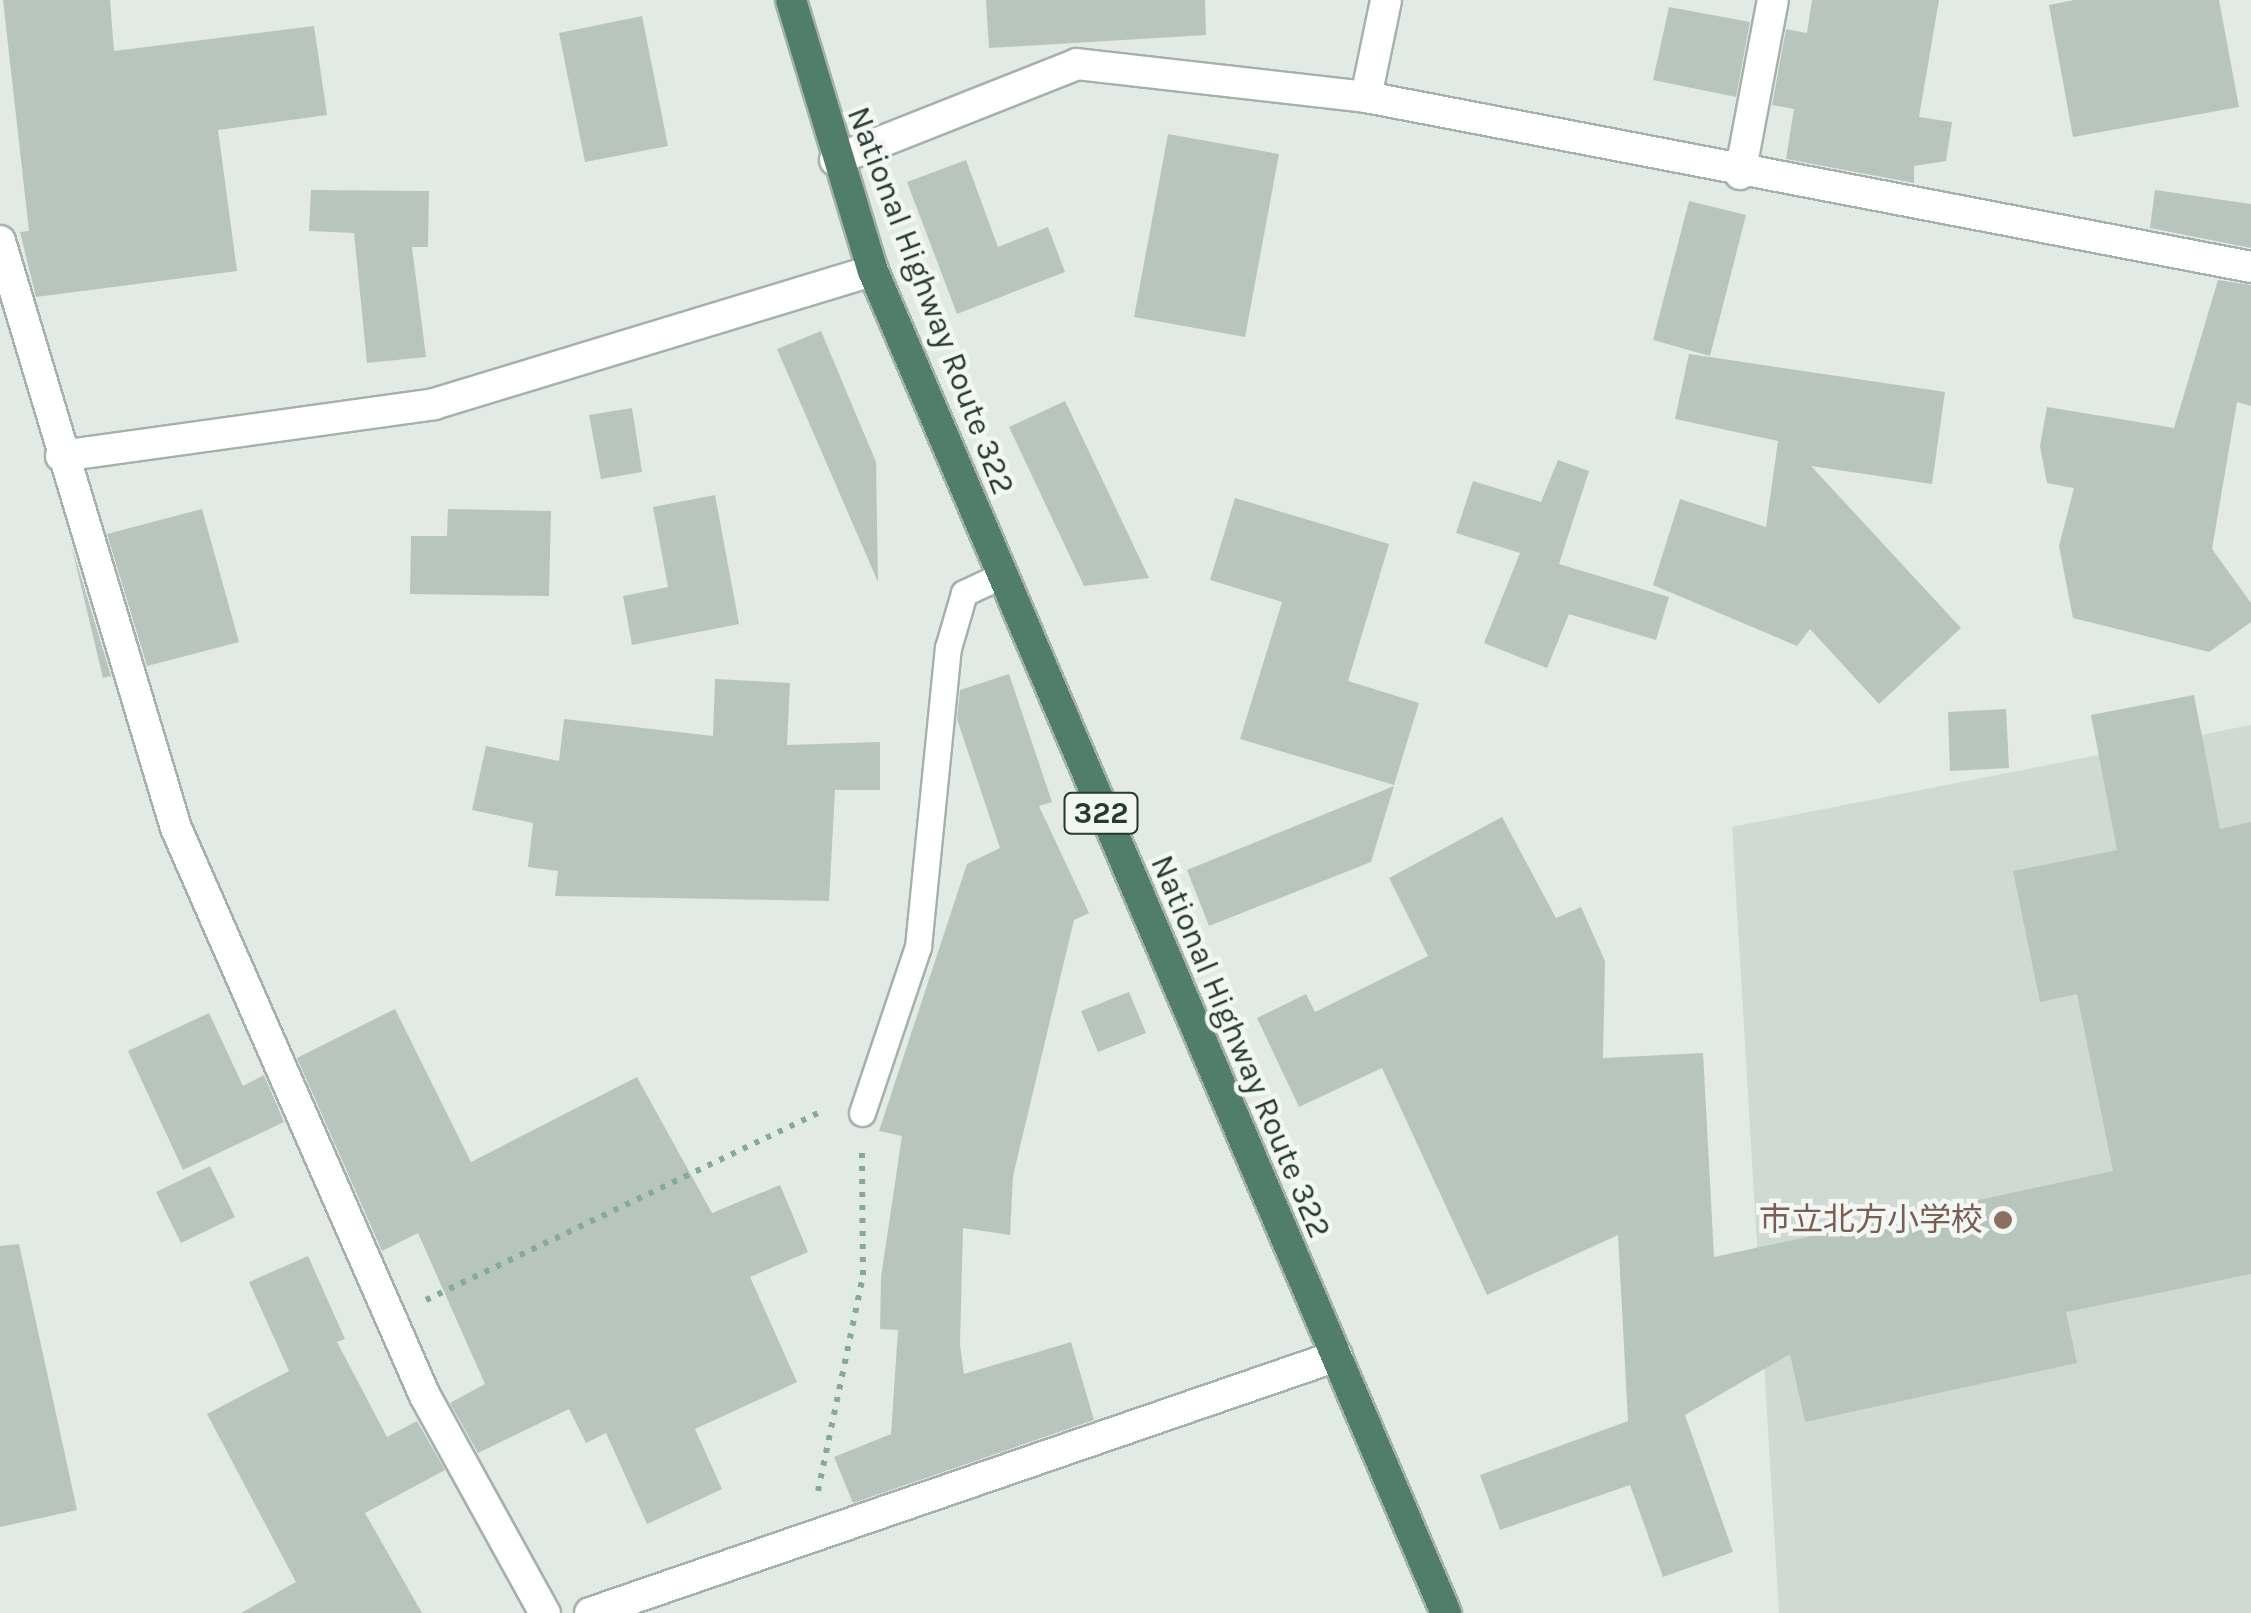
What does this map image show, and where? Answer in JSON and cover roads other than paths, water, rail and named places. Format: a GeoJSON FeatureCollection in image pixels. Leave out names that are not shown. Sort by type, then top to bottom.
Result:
{"type":"FeatureCollection","features":[{"type":"Feature","properties":{"kind":"highway","name":"National Highway Route 322"},"geometry":{"type":"LineString","coordinates":[[791,0],[835,160],[874,271],[998,577],[1446,1613]]}},
{"type":"Feature","properties":{"kind":"street"},"geometry":{"type":"LineString","coordinates":[[1366,97],[1386,0]]}},
{"type":"Feature","properties":{"kind":"street"},"geometry":{"type":"LineString","coordinates":[[1740,174],[1773,0]]}},
{"type":"Feature","properties":{"kind":"street"},"geometry":{"type":"LineString","coordinates":[[835,160],[1077,64],[1366,97],[1740,174],[2251,267]]}},
{"type":"Feature","properties":{"kind":"street"},"geometry":{"type":"LineString","coordinates":[[0,241],[61,456],[176,828],[390,1317],[545,1613]]}},
{"type":"Feature","properties":{"kind":"street"},"geometry":{"type":"LineString","coordinates":[[61,456],[434,404],[874,271]]}},
{"type":"Feature","properties":{"kind":"street"},"geometry":{"type":"LineString","coordinates":[[590,1613],[808,1531],[1337,1356]]}},
{"type":"Feature","properties":{"kind":"lane"},"geometry":{"type":"LineString","coordinates":[[862,1112],[918,947],[948,648],[964,593],[998,577]]}},
{"type":"Feature","properties":{"kind":"place","name":"市立北方小学校"},"geometry":{"type":"Point","coordinates":[2003,1220]}}]}
